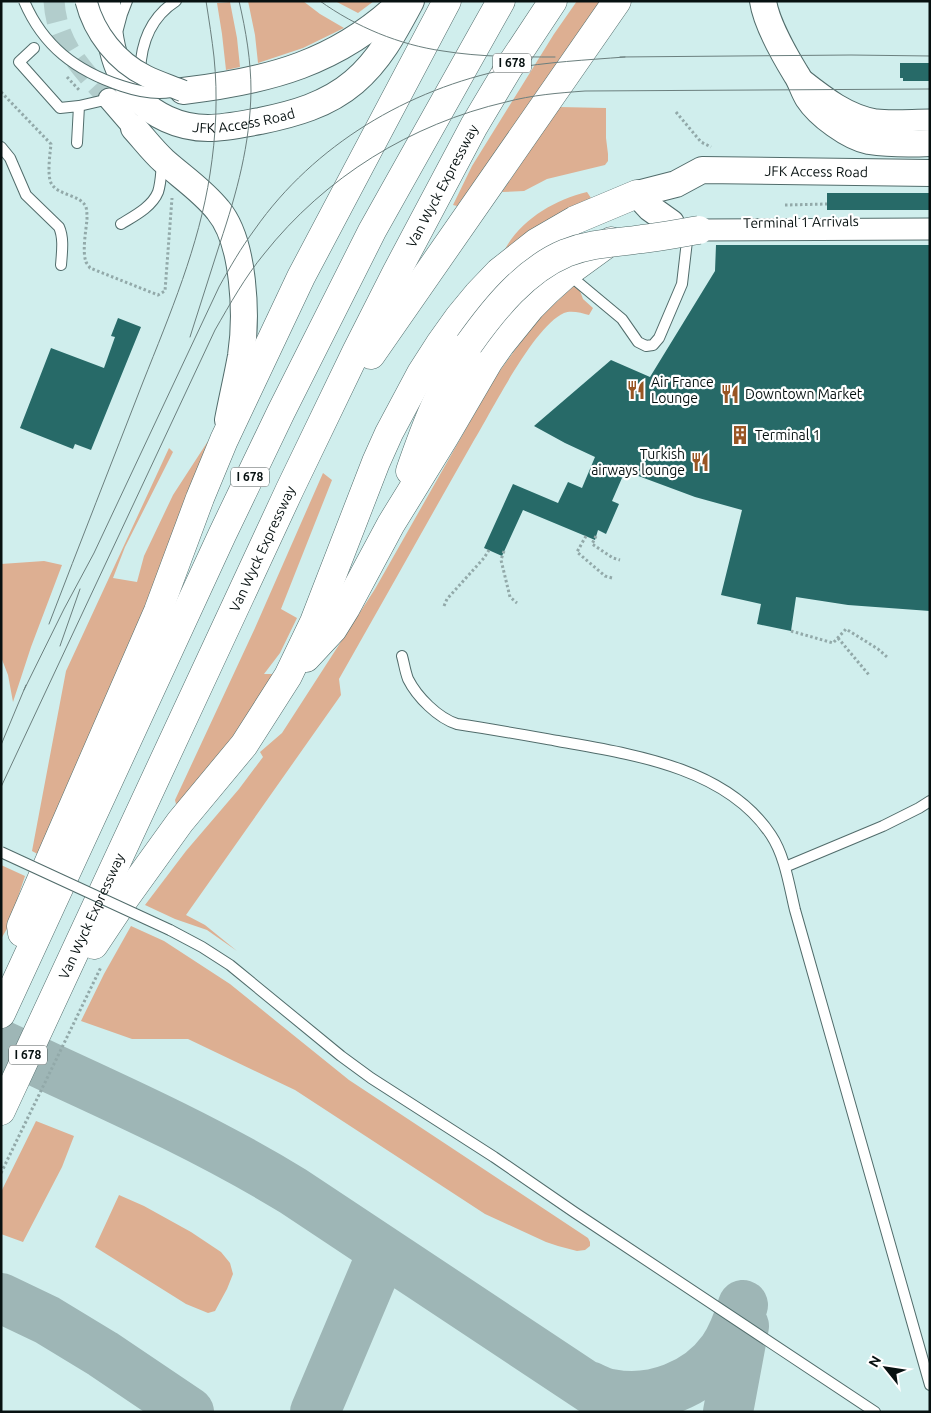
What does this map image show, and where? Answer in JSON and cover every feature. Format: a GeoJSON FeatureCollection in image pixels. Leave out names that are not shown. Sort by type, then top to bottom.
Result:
{"type":"FeatureCollection","features":[{"type":"Feature","properties":{"kind":"highway"},"geometry":{"type":"LineString","coordinates":[[24,964],[21,926],[158,611],[202,491],[224,440],[301,277],[447,1]]}},
{"type":"Feature","properties":{"kind":"highway","name":"I 678"},"geometry":{"type":"LineString","coordinates":[[1,1014],[218,544],[306,361],[372,231],[501,1]]}},
{"type":"Feature","properties":{"kind":"highway"},"geometry":{"type":"LineString","coordinates":[[474,126],[544,1]]}},
{"type":"Feature","properties":{"kind":"highway","name":"Van Wyck Expressway"},"geometry":{"type":"LineString","coordinates":[[1,1111],[318,429],[400,264],[474,126],[508,69],[553,1]]}},
{"type":"Feature","properties":{"kind":"highway"},"geometry":{"type":"LineString","coordinates":[[318,429],[617,1]]}},
{"type":"Feature","properties":{"kind":"highway"},"geometry":{"type":"LineString","coordinates":[[54,998],[94,945],[180,822],[244,746],[288,676],[314,622],[376,462],[421,373],[459,317],[499,272],[537,242],[575,220],[636,194]]}},
{"type":"Feature","properties":{"kind":"highway"},"geometry":{"type":"LineString","coordinates":[[288,676],[333,629],[391,524],[493,355],[531,307],[567,273],[603,246],[630,231],[651,225],[671,223]]}},
{"type":"Feature","properties":{"kind":"highway"},"geometry":{"type":"LineString","coordinates":[[391,524],[433,408],[451,373],[469,344],[493,314],[522,283],[536,271],[566,254],[603,243],[641,239],[701,226]]}},
{"type":"Feature","properties":{"kind":"street"},"geometry":{"type":"LineString","coordinates":[[86,1],[91,17],[102,37],[118,56],[145,76],[183,91],[224,86],[266,77],[325,56],[361,35],[402,1]]}},
{"type":"Feature","properties":{"kind":"street","name":"JFK Access Road"},"geometry":{"type":"LineString","coordinates":[[107,1],[108,26],[115,59],[132,93],[158,115],[181,124],[207,128],[234,126],[292,114],[326,100],[353,83],[365,72],[384,49],[411,1]]}},
{"type":"Feature","properties":{"kind":"street"},"geometry":{"type":"LineString","coordinates":[[763,1],[774,33],[793,70],[808,98],[823,116],[843,130],[866,141],[895,144],[930,144]]}},
{"type":"Feature","properties":{"kind":"street"},"geometry":{"type":"LineString","coordinates":[[793,70],[827,98],[859,116],[878,120],[930,120]]}},
{"type":"Feature","properties":{"kind":"street"},"geometry":{"type":"LineString","coordinates":[[109,99],[163,160],[218,210],[227,222],[236,247],[241,275],[243,330],[241,355],[224,440]]}},
{"type":"Feature","properties":{"kind":"street"},"geometry":{"type":"LineString","coordinates":[[134,128],[173,141],[189,144],[207,144],[231,140],[292,114]]}},
{"type":"Feature","properties":{"kind":"street","name":"JFK Access Road"},"geometry":{"type":"LineString","coordinates":[[636,194],[676,184],[702,170],[930,174]]}},
{"type":"Feature","properties":{"kind":"street"},"geometry":{"type":"LineString","coordinates":[[636,194],[650,208],[671,223]]}},
{"type":"Feature","properties":{"kind":"street","name":"Terminal 1 Arrivals"},"geometry":{"type":"LineString","coordinates":[[671,223],[701,226],[930,222]]}},
{"type":"Feature","properties":{"kind":"street"},"geometry":{"type":"LineString","coordinates":[[701,226],[930,228]]}},
{"type":"Feature","properties":{"kind":"lane"},"geometry":{"type":"LineString","coordinates":[[24,1],[33,20],[50,43],[61,54],[82,69],[104,80],[142,91],[165,93],[183,91]]}},
{"type":"Feature","properties":{"kind":"lane"},"geometry":{"type":"LineString","coordinates":[[115,59],[119,26],[127,1]]}},
{"type":"Feature","properties":{"kind":"lane"},"geometry":{"type":"LineString","coordinates":[[158,115],[145,96],[140,77],[140,63],[146,36],[152,25],[160,14],[176,1]]}},
{"type":"Feature","properties":{"kind":"lane"},"geometry":{"type":"LineString","coordinates":[[34,48],[19,62],[60,108],[109,99]]}},
{"type":"Feature","properties":{"kind":"lane"},"geometry":{"type":"LineString","coordinates":[[77,143],[79,106]]}},
{"type":"Feature","properties":{"kind":"lane"},"geometry":{"type":"LineString","coordinates":[[1,147],[10,158],[26,195],[59,227],[62,238],[61,265]]}},
{"type":"Feature","properties":{"kind":"lane"},"geometry":{"type":"LineString","coordinates":[[121,224],[145,209],[155,198],[163,160]]}},
{"type":"Feature","properties":{"kind":"lane"},"geometry":{"type":"LineString","coordinates":[[567,273],[622,319],[638,342],[646,346],[654,345],[659,338],[682,284],[687,241],[701,226]]}},
{"type":"Feature","properties":{"kind":"lane"},"geometry":{"type":"LineString","coordinates":[[402,656],[413,688],[428,705],[450,722],[606,749],[650,759],[671,766],[718,787],[739,800],[758,818],[776,843],[785,867],[800,929],[930,1385]]}},
{"type":"Feature","properties":{"kind":"lane"},"geometry":{"type":"LineString","coordinates":[[785,867],[900,818],[930,800]]}},
{"type":"Feature","properties":{"kind":"lane"},"geometry":{"type":"LineString","coordinates":[[1,852],[170,930],[202,947],[230,965],[341,1056],[371,1078],[494,1157],[875,1412]]}},
{"type":"Feature","properties":{"kind":"path"},"geometry":{"type":"LineString","coordinates":[[1,92],[51,144],[51,183],[57,189],[83,203],[87,209],[84,247],[86,262],[90,268],[158,295],[162,294],[165,291],[172,198]]}},
{"type":"Feature","properties":{"kind":"path"},"geometry":{"type":"LineString","coordinates":[[785,205],[827,204]]}},
{"type":"Feature","properties":{"kind":"path"},"geometry":{"type":"LineString","coordinates":[[586,536],[577,552],[605,576],[612,578]]}},
{"type":"Feature","properties":{"kind":"path"},"geometry":{"type":"LineString","coordinates":[[596,536],[592,544],[613,558],[620,560]]}},
{"type":"Feature","properties":{"kind":"path"},"geometry":{"type":"LineString","coordinates":[[444,606],[447,599],[489,550]]}},
{"type":"Feature","properties":{"kind":"path"},"geometry":{"type":"LineString","coordinates":[[504,552],[500,560],[510,597],[517,603]]}},
{"type":"Feature","properties":{"kind":"path"},"geometry":{"type":"LineString","coordinates":[[791,631],[833,643],[846,629],[878,649],[887,657]]}},
{"type":"Feature","properties":{"kind":"path"},"geometry":{"type":"LineString","coordinates":[[838,638],[869,675]]}},
{"type":"Feature","properties":{"kind":"shaded area"},"geometry":{"type":"Polygon","coordinates":[[[248,1],[303,1],[320,14],[344,28],[303,48],[258,63],[248,1]]]}},
{"type":"Feature","properties":{"kind":"shaded area"},"geometry":{"type":"Polygon","coordinates":[[[335,1],[374,1],[358,13],[335,1]]]}},
{"type":"Feature","properties":{"kind":"shaded area"},"geometry":{"type":"Polygon","coordinates":[[[577,1],[603,1],[457,206],[453,205],[472,166],[554,34],[577,1]]]}},
{"type":"Feature","properties":{"kind":"shaded area"},"geometry":{"type":"Polygon","coordinates":[[[230,2],[240,67],[226,70],[217,3],[230,2]]]}},
{"type":"Feature","properties":{"kind":"shaded area"},"geometry":{"type":"Polygon","coordinates":[[[559,107],[606,108],[608,161],[605,165],[547,179],[524,191],[502,192],[559,107]]]}},
{"type":"Feature","properties":{"kind":"shaded area"},"geometry":{"type":"Polygon","coordinates":[[[587,192],[591,198],[557,215],[505,249],[520,229],[540,212],[563,200],[587,192]]]}},
{"type":"Feature","properties":{"kind":"shaded area"},"geometry":{"type":"Polygon","coordinates":[[[577,283],[583,299],[593,308],[589,315],[567,312],[552,321],[539,335],[514,371],[339,679],[341,695],[186,915],[205,925],[237,951],[207,930],[175,919],[145,905],[186,851],[239,789],[263,757],[260,752],[282,733],[375,589],[496,376],[536,321],[577,283]]]}},
{"type":"Feature","properties":{"kind":"shaded area"},"geometry":{"type":"Polygon","coordinates":[[[208,441],[148,621],[43,857],[32,851],[66,671],[169,448],[173,452],[125,547],[113,578],[137,582],[144,556],[173,495],[208,441]]]}},
{"type":"Feature","properties":{"kind":"shaded area"},"geometry":{"type":"Polygon","coordinates":[[[323,473],[332,480],[281,609],[297,618],[280,653],[264,674],[276,674],[244,724],[180,803],[176,804],[175,800],[255,628],[323,473]]]}},
{"type":"Feature","properties":{"kind":"shaded area"},"geometry":{"type":"Polygon","coordinates":[[[44,561],[62,565],[31,647],[13,702],[8,675],[1,657],[1,564],[44,561]]]}},
{"type":"Feature","properties":{"kind":"shaded area"},"geometry":{"type":"Polygon","coordinates":[[[1,865],[25,876],[8,927],[1,939],[1,865]]]}},
{"type":"Feature","properties":{"kind":"shaded area"},"geometry":{"type":"Polygon","coordinates":[[[131,926],[164,941],[230,984],[349,1080],[588,1238],[590,1246],[585,1250],[577,1251],[558,1246],[485,1214],[295,1090],[188,1039],[132,1039],[81,1021],[104,974],[131,926]]]}},
{"type":"Feature","properties":{"kind":"shaded area"},"geometry":{"type":"Polygon","coordinates":[[[36,1121],[74,1136],[62,1167],[23,1242],[1,1234],[1,1192],[36,1121]]]}},
{"type":"Feature","properties":{"kind":"shaded area"},"geometry":{"type":"Polygon","coordinates":[[[119,1195],[144,1206],[191,1232],[221,1252],[230,1263],[233,1274],[215,1311],[208,1313],[186,1304],[95,1247],[119,1195]]]}},
{"type":"Feature","properties":{"kind":"building"},"geometry":{"type":"Polygon","coordinates":[[[900,63],[930,63],[930,81],[903,81],[903,78],[900,78],[900,63]]]}},
{"type":"Feature","properties":{"kind":"building"},"geometry":{"type":"Polygon","coordinates":[[[827,193],[930,193],[930,210],[827,210],[827,193]]]}},
{"type":"Feature","properties":{"kind":"building","name":"Terminal 1"},"geometry":{"type":"Polygon","coordinates":[[[716,245],[930,245],[930,611],[848,605],[796,597],[791,631],[757,624],[761,604],[721,595],[742,510],[695,497],[625,471],[612,501],[619,504],[606,534],[598,530],[595,540],[523,510],[502,556],[484,548],[513,484],[558,503],[568,482],[582,488],[595,457],[534,426],[611,360],[650,377],[715,271],[716,245]]]}},
{"type":"Feature","properties":{"kind":"building"},"geometry":{"type":"Polygon","coordinates":[[[118,318],[141,327],[91,450],[75,444],[73,449],[20,428],[51,348],[104,368],[115,337],[111,336],[118,318]]]}},
{"type":"Feature","properties":{"kind":"taxiway"},"geometry":{"type":"LineString","coordinates":[[1,1045],[149,1114],[258,1170],[293,1191],[626,1412]]}},
{"type":"Feature","properties":{"kind":"taxiway"},"geometry":{"type":"LineString","coordinates":[[315,1412],[383,1251]]}},
{"type":"Feature","properties":{"kind":"taxiway"},"geometry":{"type":"LineString","coordinates":[[1,1298],[47,1320],[103,1354],[189,1412]]}},
{"type":"Feature","properties":{"kind":"taxiway"},"geometry":{"type":"LineString","coordinates":[[589,1386],[600,1391],[627,1396],[658,1393],[687,1381],[701,1373],[727,1345],[743,1305]]}},
{"type":"Feature","properties":{"kind":"taxiway"},"geometry":{"type":"LineString","coordinates":[[728,1412],[744,1326]]}},
{"type":"Feature","properties":{"kind":"tunnel"},"geometry":{"type":"LineString","coordinates":[[54,1],[56,17],[65,43],[80,66],[109,99]]}},
{"type":"Feature","properties":{"kind":"tram line"},"geometry":{"type":"LineString","coordinates":[[49,624],[173,305],[199,227],[210,174],[216,116],[214,57],[206,1]]}},
{"type":"Feature","properties":{"kind":"tram line"},"geometry":{"type":"LineString","coordinates":[[190,337],[232,205],[242,168],[248,130],[251,91],[250,68],[239,1]]}},
{"type":"Feature","properties":{"kind":"tram line"},"geometry":{"type":"LineString","coordinates":[[320,1],[363,27],[379,34],[427,48],[485,56],[555,57]]}},
{"type":"Feature","properties":{"kind":"tram line"},"geometry":{"type":"LineString","coordinates":[[620,57],[930,56]]}},
{"type":"Feature","properties":{"kind":"tram line"},"geometry":{"type":"LineString","coordinates":[[24,690],[94,553],[219,287],[255,229],[305,171],[366,125],[400,106],[471,78],[508,69],[625,57]]}},
{"type":"Feature","properties":{"kind":"tram line"},"geometry":{"type":"LineString","coordinates":[[1,787],[215,330],[244,281],[264,254],[288,226],[342,178],[372,157],[404,139],[437,124],[471,112],[535,96],[585,91],[930,89]]}},
{"type":"Feature","properties":{"kind":"tram line"},"geometry":{"type":"LineString","coordinates":[[60,646],[80,589]]}},
{"type":"Feature","properties":{"kind":"tram line"},"geometry":{"type":"LineString","coordinates":[[1,745],[26,685]]}},
{"type":"Feature","properties":{"kind":"place","name":"Air France Lounge"},"geometry":{"type":"Point","coordinates":[636,390]}},
{"type":"Feature","properties":{"kind":"place","name":"Downtown Market"},"geometry":{"type":"Point","coordinates":[730,394]}},
{"type":"Feature","properties":{"kind":"place","name":"Terminal 1"},"geometry":{"type":"Point","coordinates":[740,435]}},
{"type":"Feature","properties":{"kind":"place","name":"Turkish airways lounge"},"geometry":{"type":"Point","coordinates":[700,462]}}]}
